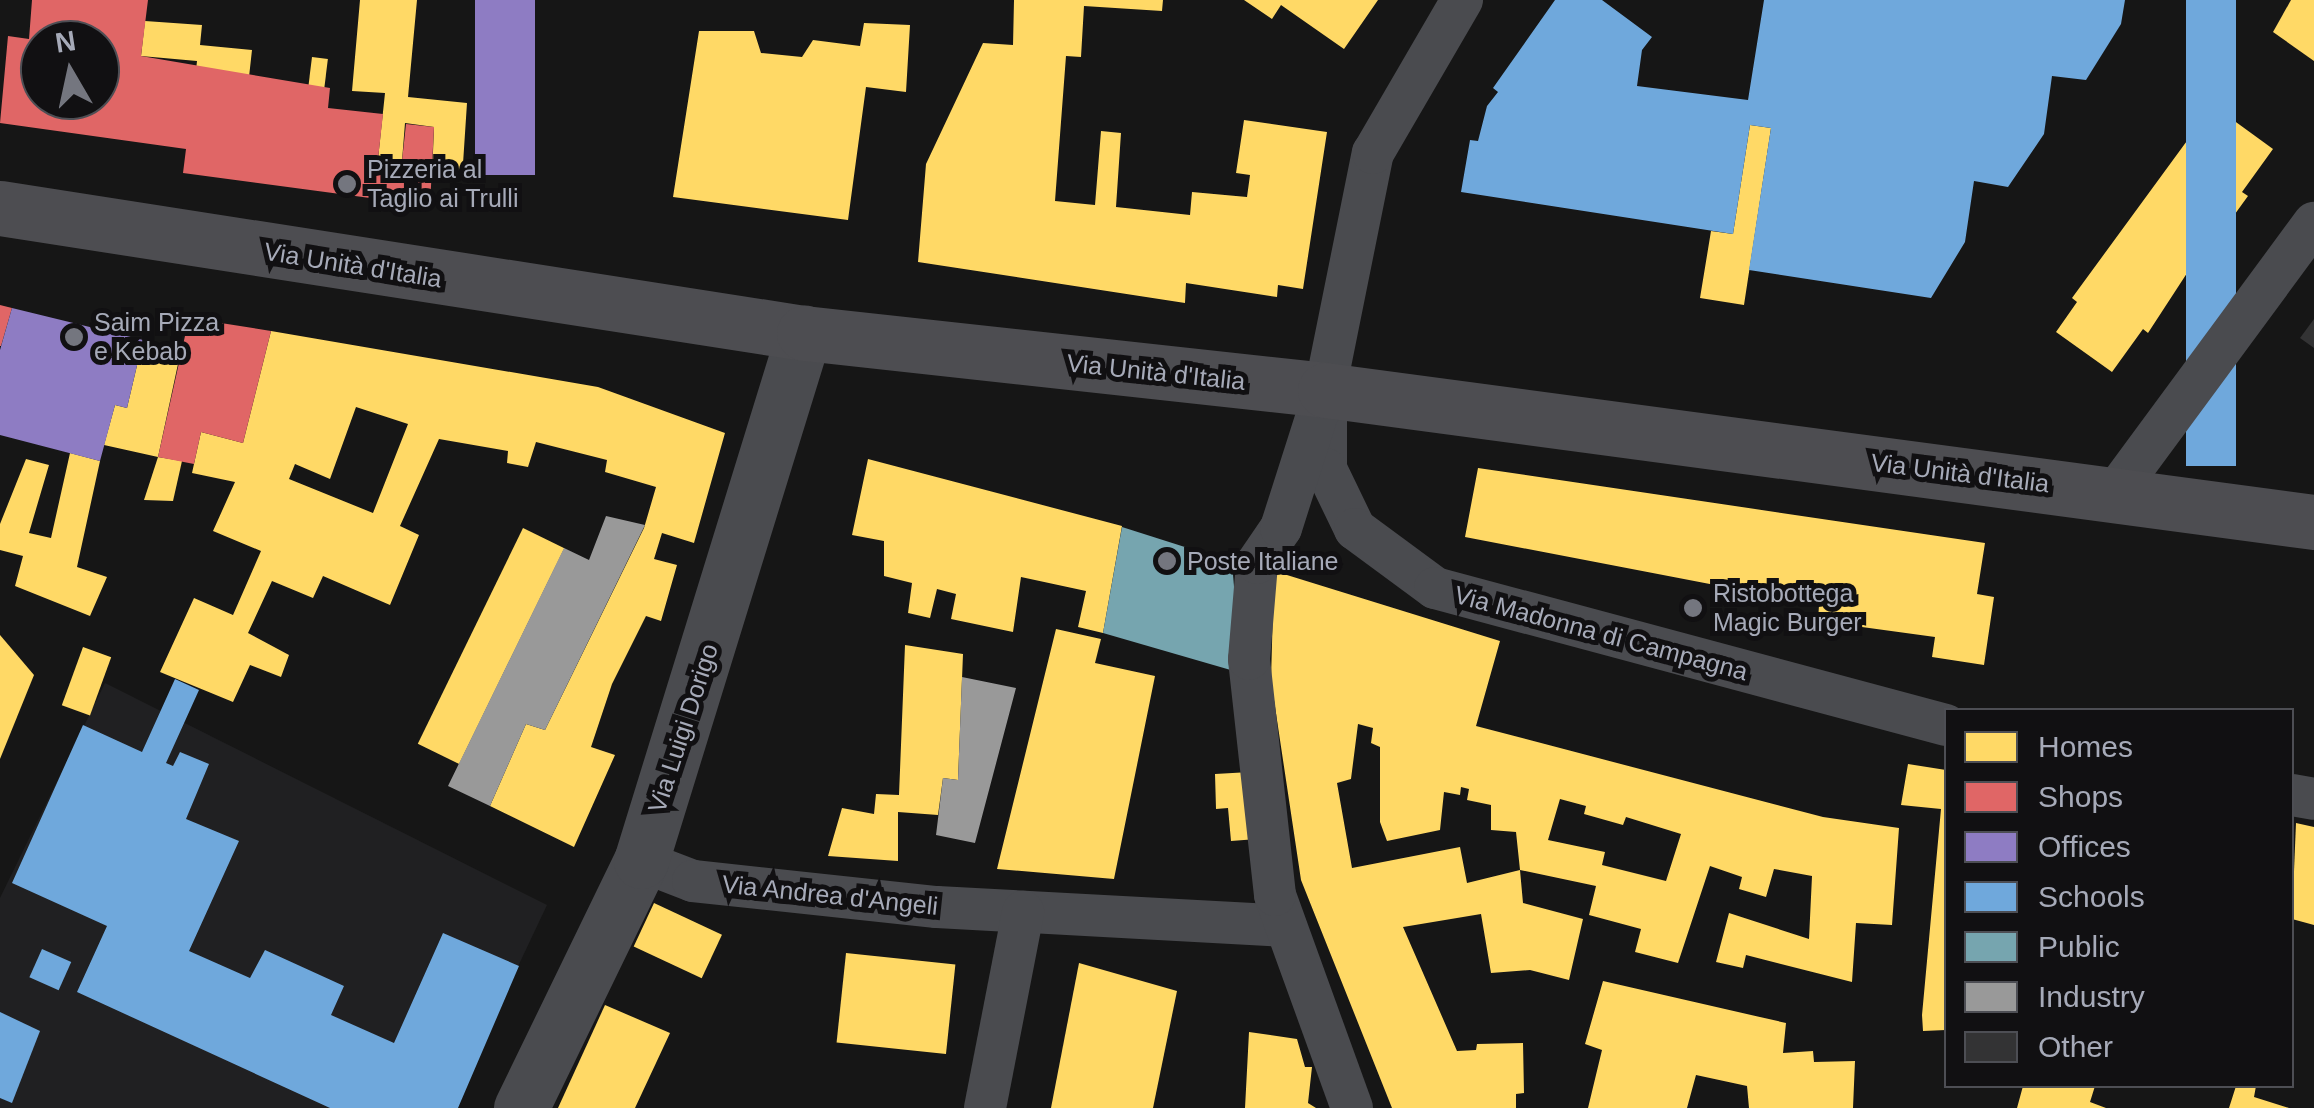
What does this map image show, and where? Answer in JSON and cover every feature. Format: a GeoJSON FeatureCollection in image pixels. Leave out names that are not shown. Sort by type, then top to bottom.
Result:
{"type":"FeatureCollection","features":[{"type":"Feature","properties":{"kind":"main road","name":"Via Unità d'Italia"},"geometry":{"type":"LineString","coordinates":[[0,208],[804,333],[1325,390],[2314,522]]}},
{"type":"Feature","properties":{"kind":"street"},"geometry":{"type":"LineString","coordinates":[[1352,1108],[1275,895],[1251,640],[1257,556],[1280,528],[1325,390],[1373,153],[1462,0]]}},
{"type":"Feature","properties":{"kind":"street"},"geometry":{"type":"LineString","coordinates":[[2114,494],[2314,223]]}},
{"type":"Feature","properties":{"kind":"street","name":"Via Luigi Dorigo"},"geometry":{"type":"LineString","coordinates":[[521,1108],[640,861],[804,333]]}},
{"type":"Feature","properties":{"kind":"street","name":"Via Madonna di Campagna"},"geometry":{"type":"LineString","coordinates":[[1325,390],[1326,469],[1355,529],[1435,588],[1944,724]]}},
{"type":"Feature","properties":{"kind":"street","name":"Via Andrea d'Angeli"},"geometry":{"type":"LineString","coordinates":[[640,861],[693,881],[1024,912],[1284,926]]}},
{"type":"Feature","properties":{"kind":"street"},"geometry":{"type":"LineString","coordinates":[[986,1108],[1024,912]]}},
{"type":"Feature","properties":{"kind":"shaded area"},"geometry":{"type":"Polygon","coordinates":[[[105,683],[547,905],[451,1108],[0,1108],[0,898],[105,683]]]}},
{"type":"Feature","properties":{"kind":"building: Homes"},"geometry":{"type":"Polygon","coordinates":[[[360,0],[417,0],[408,97],[467,103],[462,179],[432,176],[434,127],[405,123],[402,161],[378,159],[385,93],[352,91],[360,0]]]}},
{"type":"Feature","properties":{"kind":"building: Homes"},"geometry":{"type":"Polygon","coordinates":[[[1014,0],[1163,0],[1162,11],[1084,6],[1081,57],[1066,56],[1055,201],[1095,205],[1101,131],[1121,133],[1116,207],[1190,215],[1192,192],[1247,197],[1250,175],[1236,173],[1244,120],[1327,132],[1303,289],[1278,285],[1277,297],[1186,283],[1185,303],[918,262],[926,164],[983,43],[1013,45],[1014,0]]]}},
{"type":"Feature","properties":{"kind":"building: Homes"},"geometry":{"type":"Polygon","coordinates":[[[1244,0],[1378,0],[1344,49],[1281,5],[1272,19],[1244,0]]]}},
{"type":"Feature","properties":{"kind":"building: Homes"},"geometry":{"type":"Polygon","coordinates":[[[2291,0],[2314,0],[2314,61],[2273,32],[2291,0]]]}},
{"type":"Feature","properties":{"kind":"building: Homes"},"geometry":{"type":"Polygon","coordinates":[[[145,21],[202,25],[200,45],[252,50],[249,77],[196,70],[197,61],[141,56],[145,21]]]}},
{"type":"Feature","properties":{"kind":"building: Homes"},"geometry":{"type":"Polygon","coordinates":[[[864,23],[910,25],[906,92],[866,87],[848,220],[673,197],[699,31],[754,31],[761,53],[802,57],[813,40],[860,46],[864,23]]]}},
{"type":"Feature","properties":{"kind":"building: Homes"},"geometry":{"type":"Polygon","coordinates":[[[312,57],[328,59],[324,88],[308,86],[312,57]]]}},
{"type":"Feature","properties":{"kind":"building: Homes"},"geometry":{"type":"Polygon","coordinates":[[[2218,109],[2273,149],[2242,192],[2248,196],[2227,225],[2221,221],[2148,333],[2143,329],[2112,372],[2056,332],[2077,302],[2072,298],[2192,134],[2196,138],[2218,109]]]}},
{"type":"Feature","properties":{"kind":"building: Homes"},"geometry":{"type":"Polygon","coordinates":[[[1750,125],[1771,128],[1744,305],[1700,298],[1711,231],[1733,234],[1750,125]]]}},
{"type":"Feature","properties":{"kind":"building: Homes"},"geometry":{"type":"Polygon","coordinates":[[[271,331],[598,387],[725,433],[694,543],[662,533],[654,559],[677,565],[661,621],[646,616],[612,684],[591,747],[615,755],[574,847],[490,806],[526,724],[545,730],[644,528],[656,487],[605,472],[607,460],[536,442],[528,467],[507,463],[508,451],[439,439],[400,526],[419,535],[390,605],[323,576],[313,598],[272,581],[248,633],[289,655],[281,677],[250,665],[233,702],[160,672],[194,598],[233,615],[261,551],[213,531],[235,482],[192,473],[201,432],[243,443],[271,331]],[[356,407],[330,479],[295,464],[289,479],[373,513],[408,424],[356,407]]]}},
{"type":"Feature","properties":{"kind":"building: Homes"},"geometry":{"type":"Polygon","coordinates":[[[143,340],[181,350],[158,457],[104,445],[115,405],[127,408],[143,340]]]}},
{"type":"Feature","properties":{"kind":"building: Homes"},"geometry":{"type":"Polygon","coordinates":[[[70,453],[100,461],[77,567],[107,577],[90,616],[15,586],[23,556],[0,550],[0,524],[26,459],[49,465],[29,533],[51,538],[70,453]]]}},
{"type":"Feature","properties":{"kind":"building: Homes"},"geometry":{"type":"Polygon","coordinates":[[[158,457],[182,461],[173,501],[144,500],[158,457]]]}},
{"type":"Feature","properties":{"kind":"building: Homes"},"geometry":{"type":"Polygon","coordinates":[[[868,459],[1122,526],[1103,633],[1078,627],[1086,591],[1021,577],[1013,632],[951,619],[956,594],[937,589],[930,618],[908,613],[912,583],[884,576],[884,541],[852,535],[868,459]]]}},
{"type":"Feature","properties":{"kind":"building: Homes"},"geometry":{"type":"Polygon","coordinates":[[[1478,468],[1985,543],[1977,594],[1994,597],[1984,665],[1932,657],[1935,637],[1818,621],[1819,605],[1465,537],[1478,468]]]}},
{"type":"Feature","properties":{"kind":"building: Homes"},"geometry":{"type":"Polygon","coordinates":[[[523,528],[564,548],[459,764],[418,744],[523,528]]]}},
{"type":"Feature","properties":{"kind":"building: Homes"},"geometry":{"type":"Polygon","coordinates":[[[1274,571],[1500,641],[1476,726],[1823,817],[1899,828],[1892,925],[1856,923],[1852,982],[1746,955],[1743,968],[1716,962],[1729,913],[1809,939],[1812,876],[1774,869],[1766,897],[1739,889],[1742,877],[1710,866],[1678,963],[1635,952],[1641,929],[1589,915],[1596,886],[1520,870],[1523,903],[1583,919],[1569,980],[1530,970],[1491,973],[1481,914],[1403,927],[1457,1051],[1476,1050],[1477,1044],[1523,1043],[1524,1093],[1516,1094],[1516,1108],[1392,1108],[1301,880],[1271,680],[1274,571]],[[1358,724],[1351,779],[1337,783],[1352,868],[1460,847],[1467,883],[1520,870],[1516,832],[1491,830],[1491,805],[1467,800],[1469,789],[1461,787],[1460,795],[1444,792],[1440,830],[1387,841],[1380,822],[1380,747],[1371,743],[1373,728],[1358,724]],[[1560,799],[1548,840],[1605,852],[1602,865],[1666,881],[1681,834],[1626,817],[1623,825],[1584,814],[1586,806],[1560,799]]]}},
{"type":"Feature","properties":{"kind":"building: Homes"},"geometry":{"type":"Polygon","coordinates":[[[1056,629],[1101,639],[1095,663],[1155,676],[1114,879],[997,869],[1056,629]]]}},
{"type":"Feature","properties":{"kind":"building: Homes"},"geometry":{"type":"Polygon","coordinates":[[[0,635],[34,675],[0,759],[0,635]]]}},
{"type":"Feature","properties":{"kind":"building: Homes"},"geometry":{"type":"Polygon","coordinates":[[[905,645],[963,654],[958,780],[943,778],[938,815],[898,812],[898,861],[828,856],[842,808],[874,814],[876,794],[899,795],[905,645]]]}},
{"type":"Feature","properties":{"kind":"building: Homes"},"geometry":{"type":"Polygon","coordinates":[[[83,647],[111,657],[90,716],[62,705],[83,647]]]}},
{"type":"Feature","properties":{"kind":"building: Homes"},"geometry":{"type":"Polygon","coordinates":[[[1908,764],[1944,770],[1944,1030],[1923,1031],[1922,1015],[1941,809],[1901,805],[1908,764]]]}},
{"type":"Feature","properties":{"kind":"building: Homes"},"geometry":{"type":"Polygon","coordinates":[[[1250,772],[1257,839],[1231,841],[1228,808],[1216,809],[1215,774],[1250,772]]]}},
{"type":"Feature","properties":{"kind":"building: Homes"},"geometry":{"type":"Polygon","coordinates":[[[2296,823],[2314,827],[2314,925],[2294,920],[2296,823]]]}},
{"type":"Feature","properties":{"kind":"building: Homes"},"geometry":{"type":"Polygon","coordinates":[[[654,903],[722,935],[702,978],[634,947],[654,903]]]}},
{"type":"Feature","properties":{"kind":"building: Homes"},"geometry":{"type":"Polygon","coordinates":[[[846,953],[955,964],[946,1054],[837,1043],[846,953]]]}},
{"type":"Feature","properties":{"kind":"building: Homes"},"geometry":{"type":"Polygon","coordinates":[[[1079,963],[1177,991],[1153,1108],[1051,1108],[1079,963]]]}},
{"type":"Feature","properties":{"kind":"building: Homes"},"geometry":{"type":"Polygon","coordinates":[[[1603,981],[1786,1023],[1783,1053],[1813,1051],[1814,1062],[1855,1061],[1853,1108],[1749,1108],[1747,1086],[1696,1075],[1687,1108],[1588,1108],[1602,1050],[1585,1044],[1603,981]]]}},
{"type":"Feature","properties":{"kind":"building: Homes"},"geometry":{"type":"Polygon","coordinates":[[[605,1005],[670,1033],[635,1108],[558,1108],[605,1005]]]}},
{"type":"Feature","properties":{"kind":"building: Homes"},"geometry":{"type":"Polygon","coordinates":[[[1249,1032],[1297,1039],[1305,1067],[1312,1067],[1308,1103],[1316,1108],[1245,1108],[1249,1032]]]}},
{"type":"Feature","properties":{"kind":"building: Homes"},"geometry":{"type":"Polygon","coordinates":[[[2022,1088],[2094,1088],[2090,1102],[2106,1108],[2017,1108],[2022,1088]]]}},
{"type":"Feature","properties":{"kind":"building: Homes"},"geometry":{"type":"Polygon","coordinates":[[[2235,1088],[2256,1088],[2254,1097],[2289,1108],[2229,1108],[2235,1088]]]}},
{"type":"Feature","properties":{"kind":"building: Shops"},"geometry":{"type":"Polygon","coordinates":[[[32,0],[148,0],[141,56],[330,88],[328,108],[383,114],[378,159],[402,161],[406,124],[434,127],[430,206],[183,173],[186,149],[0,123],[8,36],[20,38],[20,120],[120,120],[120,20],[30,20],[32,0]]]}},
{"type":"Feature","properties":{"kind":"building: Shops"},"geometry":{"type":"Polygon","coordinates":[[[0,305],[12,308],[1,346],[0,346],[0,305]]]}},
{"type":"Feature","properties":{"kind":"building: Shops"},"geometry":{"type":"Polygon","coordinates":[[[189,318],[271,331],[243,443],[201,432],[194,464],[158,457],[189,318]]]}},
{"type":"Feature","properties":{"kind":"building: Offices"},"geometry":{"type":"Polygon","coordinates":[[[475,0],[535,0],[535,175],[475,175],[475,0]]]}},
{"type":"Feature","properties":{"kind":"building: Offices"},"geometry":{"type":"Polygon","coordinates":[[[12,308],[143,340],[127,408],[115,405],[100,461],[0,435],[0,350],[12,308]]]}},
{"type":"Feature","properties":{"kind":"building: Schools"},"geometry":{"type":"Polygon","coordinates":[[[1555,0],[1602,0],[1652,37],[1642,50],[1637,86],[1748,100],[1764,0],[2125,0],[2121,24],[2086,80],[2052,76],[2044,134],[2008,187],[1974,181],[1965,242],[1931,298],[1749,270],[1771,128],[1750,125],[1733,234],[1461,192],[1470,140],[1478,141],[1487,106],[1498,92],[1493,88],[1555,0]]]}},
{"type":"Feature","properties":{"kind":"building: Schools"},"geometry":{"type":"Polygon","coordinates":[[[2186,0],[2236,0],[2236,466],[2186,466],[2186,0]]]}},
{"type":"Feature","properties":{"kind":"building: Schools"},"geometry":{"type":"Polygon","coordinates":[[[175,679],[199,690],[166,763],[173,766],[180,752],[209,764],[186,819],[239,841],[189,951],[250,978],[265,950],[344,986],[331,1015],[394,1043],[443,933],[519,966],[458,1108],[330,1108],[77,992],[107,926],[12,883],[83,725],[142,752],[175,679]]]}},
{"type":"Feature","properties":{"kind":"building: Schools"},"geometry":{"type":"Polygon","coordinates":[[[42,949],[71,962],[59,990],[29,977],[42,949]]]}},
{"type":"Feature","properties":{"kind":"building: Schools"},"geometry":{"type":"Polygon","coordinates":[[[0,1012],[40,1031],[12,1103],[0,1098],[0,1012]]]}},
{"type":"Feature","properties":{"kind":"building: Public"},"geometry":{"type":"Polygon","coordinates":[[[1122,527],[1232,562],[1241,673],[1103,633],[1122,527]]]}},
{"type":"Feature","properties":{"kind":"building: Industry"},"geometry":{"type":"Polygon","coordinates":[[[606,516],[645,525],[545,730],[526,724],[490,806],[448,786],[564,548],[589,560],[606,516]]]}},
{"type":"Feature","properties":{"kind":"building: Industry"},"geometry":{"type":"Polygon","coordinates":[[[962,677],[1016,688],[975,843],[936,835],[943,778],[958,780],[962,677]]]}},
{"type":"Feature","properties":{"kind":"building: Other"},"geometry":{"type":"Polygon","coordinates":[[[2314,319],[2314,348],[2300,338],[2314,319]]]}},
{"type":"Feature","properties":{"kind":"place","name":"Pizzeria al Taglio ai Trulli"},"geometry":{"type":"Point","coordinates":[347,184]}},
{"type":"Feature","properties":{"kind":"place","name":"Saim Pizza e Kebab"},"geometry":{"type":"Point","coordinates":[74,337]}},
{"type":"Feature","properties":{"kind":"place","name":"Poste Italiane"},"geometry":{"type":"Point","coordinates":[1167,561]}},
{"type":"Feature","properties":{"kind":"place","name":"Ristobottega Magic Burger"},"geometry":{"type":"Point","coordinates":[1693,608]}}]}
